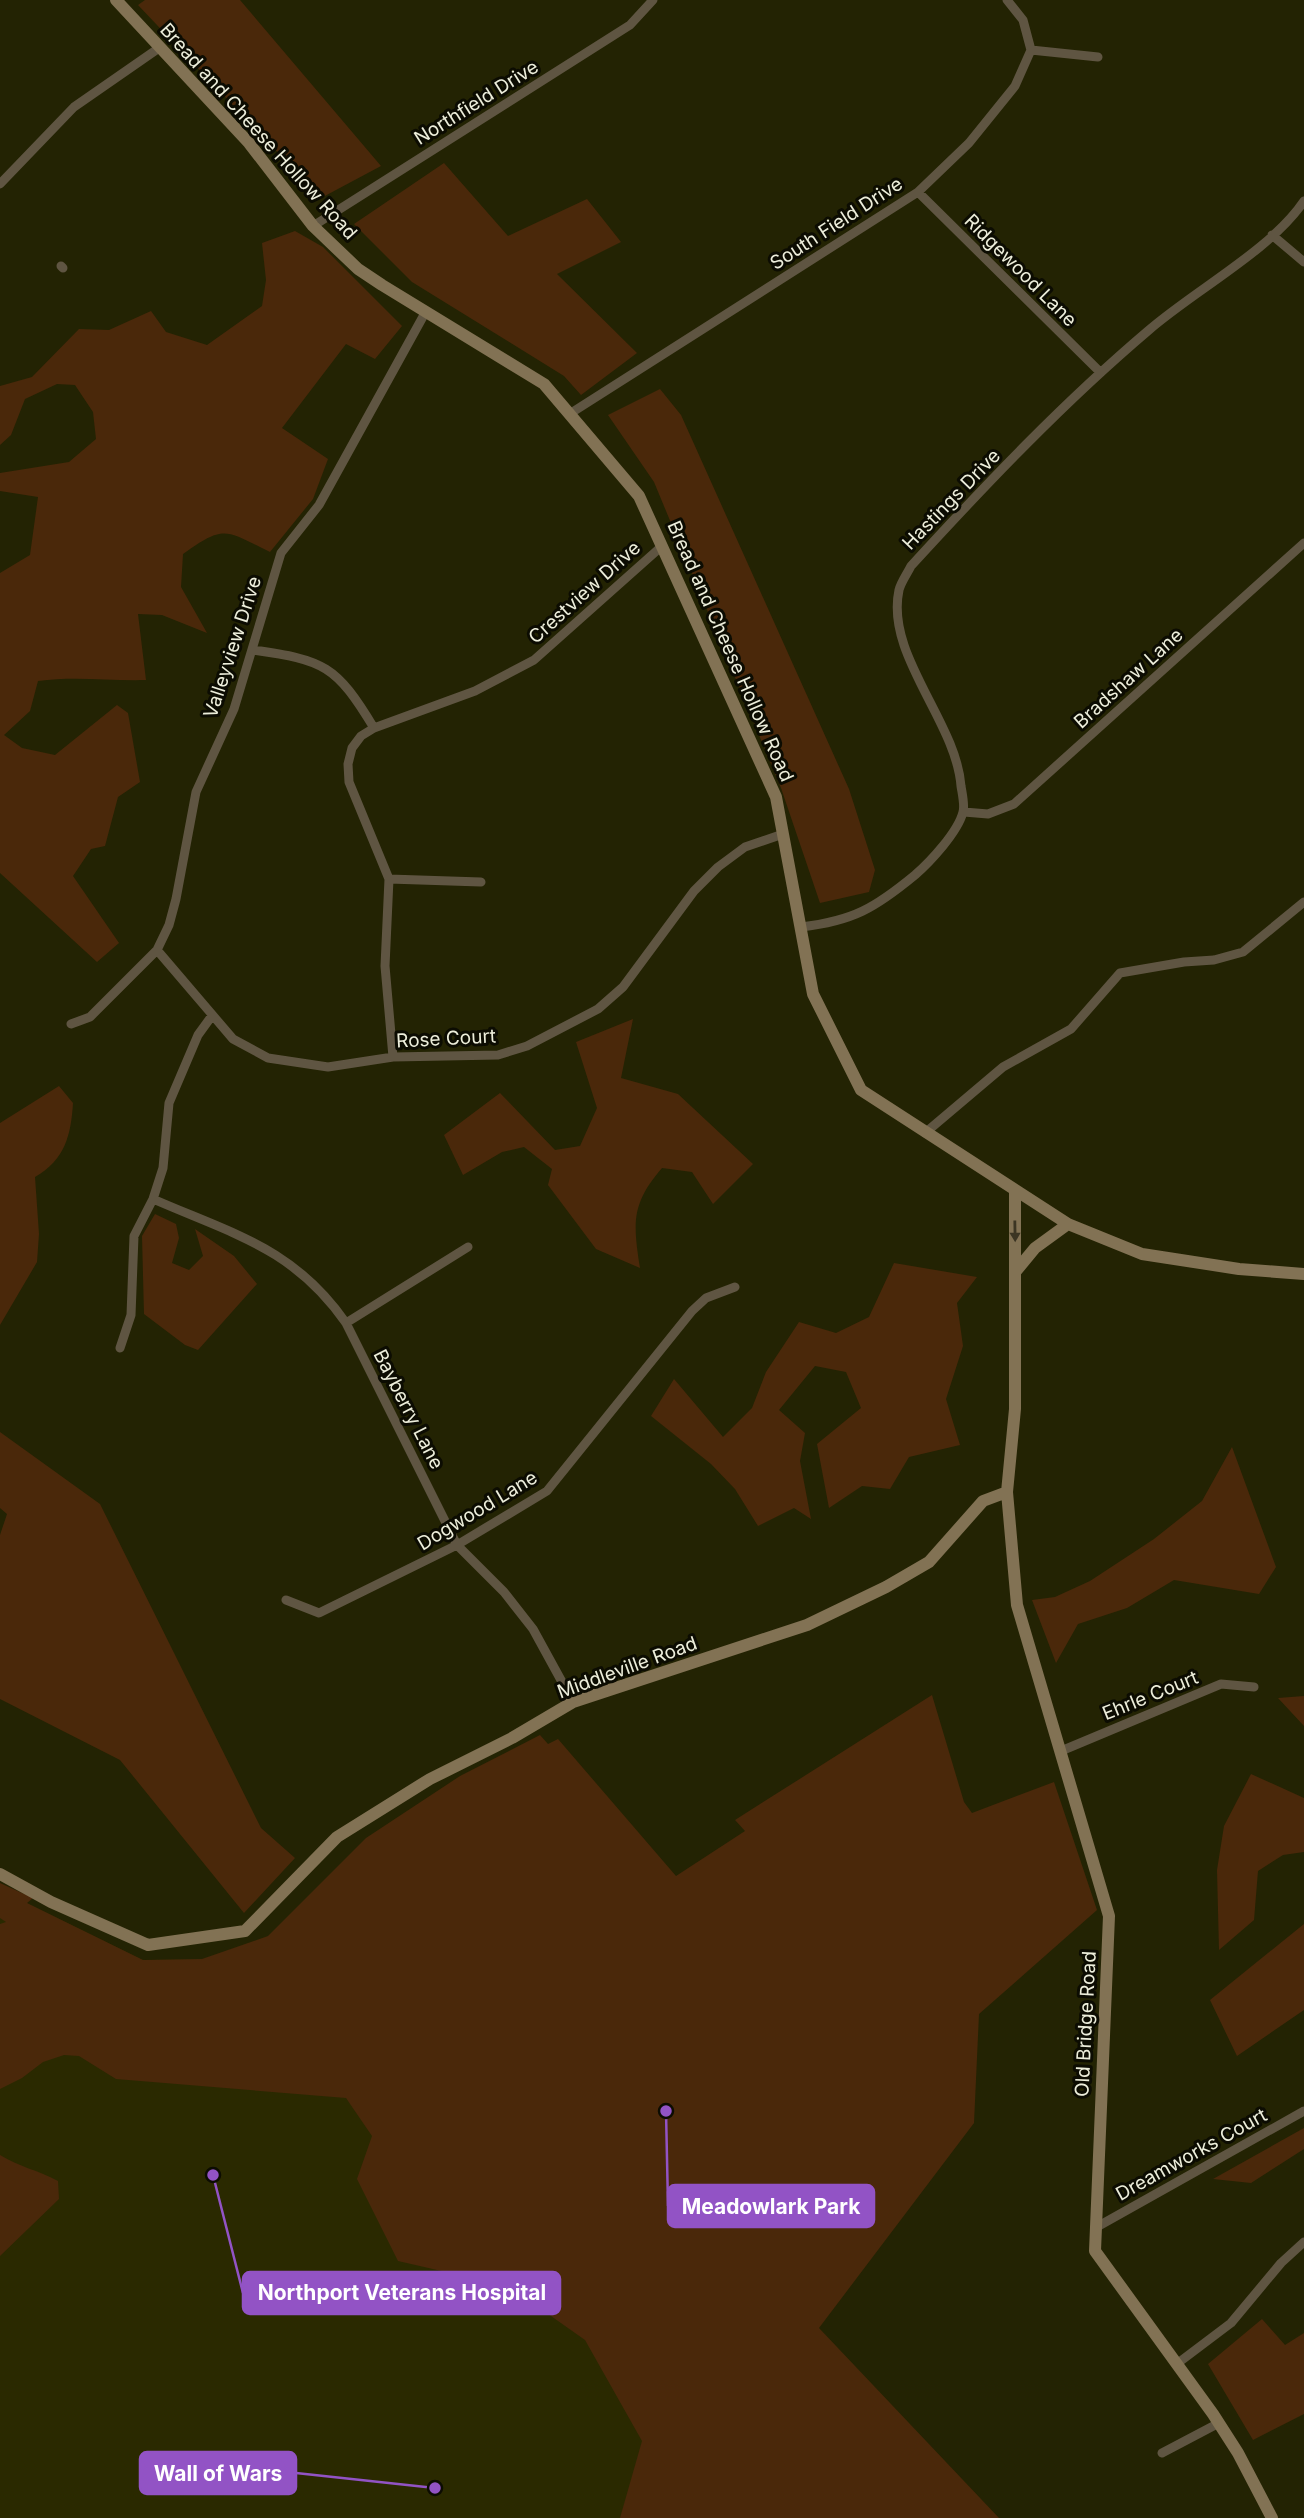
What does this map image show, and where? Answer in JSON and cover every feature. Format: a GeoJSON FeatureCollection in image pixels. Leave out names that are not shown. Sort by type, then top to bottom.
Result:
{"type":"FeatureCollection","features":[{"type":"Feature","properties":{"kind":"street","name":"Bread and Cheese Hollow Road"},"geometry":{"type":"LineString","coordinates":[[118,0],[249,144],[313,226],[358,269],[425,313],[544,384],[639,496],[776,797],[813,994],[861,1090],[1068,1224],[1142,1254],[1239,1269],[1304,1274]]}},
{"type":"Feature","properties":{"kind":"street","name":"Northfield Drive"},"geometry":{"type":"LineString","coordinates":[[313,226],[630,25],[653,0]]}},
{"type":"Feature","properties":{"kind":"street"},"geometry":{"type":"LineString","coordinates":[[1007,0],[1023,20],[1031,50],[1098,57]]}},
{"type":"Feature","properties":{"kind":"street"},"geometry":{"type":"LineString","coordinates":[[0,184],[74,107],[159,48]]}},
{"type":"Feature","properties":{"kind":"street","name":"South Field Drive"},"geometry":{"type":"LineString","coordinates":[[571,413],[918,192],[969,143],[1015,86],[1031,50]]}},
{"type":"Feature","properties":{"kind":"street","name":"Ridgewood Lane"},"geometry":{"type":"LineString","coordinates":[[918,192],[1100,372]]}},
{"type":"Feature","properties":{"kind":"street","name":"Hastings Drive"},"geometry":{"type":"LineString","coordinates":[[964,812],[961,776],[951,746],[907,650],[897,619],[900,589],[911,566],[1100,372],[1152,327],[1272,235],[1304,201]]}},
{"type":"Feature","properties":{"kind":"street"},"geometry":{"type":"LineString","coordinates":[[1272,235],[1304,262]]}},
{"type":"Feature","properties":{"kind":"street","name":"Valleyview Drive"},"geometry":{"type":"LineString","coordinates":[[71,1024],[90,1017],[157,950],[176,899],[196,792],[234,709],[281,553],[319,505],[425,313]]}},
{"type":"Feature","properties":{"kind":"street","name":"Bradshaw Lane"},"geometry":{"type":"LineString","coordinates":[[964,812],[988,814],[1014,804],[1304,542]]}},
{"type":"Feature","properties":{"kind":"street","name":"Crestview Drive"},"geometry":{"type":"LineString","coordinates":[[374,727],[475,691],[534,660],[662,546]]}},
{"type":"Feature","properties":{"kind":"street"},"geometry":{"type":"LineString","coordinates":[[253,650],[303,657],[338,675],[374,727],[361,736],[352,748],[348,764],[349,782],[389,879],[385,966],[393,1057]]}},
{"type":"Feature","properties":{"kind":"street"},"geometry":{"type":"LineString","coordinates":[[801,927],[837,923],[883,902],[933,859],[964,812]]}},
{"type":"Feature","properties":{"kind":"street","name":"Rose Court"},"geometry":{"type":"LineString","coordinates":[[157,950],[211,1017],[233,1039],[268,1058],[328,1067],[393,1057],[498,1055],[527,1046],[598,1009],[623,986],[694,891],[718,867],[745,847],[783,834]]}},
{"type":"Feature","properties":{"kind":"street"},"geometry":{"type":"LineString","coordinates":[[389,879],[481,882]]}},
{"type":"Feature","properties":{"kind":"street"},"geometry":{"type":"LineString","coordinates":[[925,1133],[1003,1067],[1071,1029],[1120,973],[1184,962],[1214,960],[1243,952],[1304,902]]}},
{"type":"Feature","properties":{"kind":"street"},"geometry":{"type":"LineString","coordinates":[[120,1348],[131,1315],[134,1236],[153,1199],[163,1168],[169,1103],[198,1035],[211,1017]]}},
{"type":"Feature","properties":{"kind":"street"},"geometry":{"type":"LineString","coordinates":[[1007,1492],[1015,1409],[1015,1192]]}},
{"type":"Feature","properties":{"kind":"street","name":"Bayberry Lane"},"geometry":{"type":"LineString","coordinates":[[153,1199],[279,1255],[318,1287],[346,1323],[457,1545],[504,1592],[533,1629],[573,1702]]}},
{"type":"Feature","properties":{"kind":"street"},"geometry":{"type":"LineString","coordinates":[[1016,1271],[1035,1248],[1068,1224]]}},
{"type":"Feature","properties":{"kind":"street"},"geometry":{"type":"LineString","coordinates":[[346,1323],[468,1247]]}},
{"type":"Feature","properties":{"kind":"street","name":"Dogwood Lane"},"geometry":{"type":"LineString","coordinates":[[286,1600],[319,1613],[457,1545],[547,1491],[692,1311],[706,1298],[735,1287]]}},
{"type":"Feature","properties":{"kind":"street","name":"Middleville Road"},"geometry":{"type":"LineString","coordinates":[[0,1874],[51,1902],[148,1945],[245,1930],[337,1837],[430,1779],[512,1738],[573,1702],[796,1629],[886,1587],[929,1562],[983,1500],[1007,1492]]}},
{"type":"Feature","properties":{"kind":"street","name":"Old Bridge Road"},"geometry":{"type":"LineString","coordinates":[[1007,1492],[1017,1605],[1109,1916],[1094,2228],[1096,2251],[1219,2423],[1272,2518]]}},
{"type":"Feature","properties":{"kind":"street","name":"Ehrle Court"},"geometry":{"type":"LineString","coordinates":[[1061,1751],[1222,1684],[1254,1687]]}},
{"type":"Feature","properties":{"kind":"street","name":"Dreamworks Court"},"geometry":{"type":"LineString","coordinates":[[1094,2228],[1304,2111]]}},
{"type":"Feature","properties":{"kind":"street"},"geometry":{"type":"LineString","coordinates":[[1178,2363],[1231,2323],[1281,2263],[1304,2242]]}},
{"type":"Feature","properties":{"kind":"street"},"geometry":{"type":"LineString","coordinates":[[1162,2453],[1219,2423]]}},
{"type":"Feature","properties":{"kind":"shaded area"},"geometry":{"type":"Polygon","coordinates":[[[145,0],[240,0],[381,166],[321,198],[138,5],[145,0]]]}},
{"type":"Feature","properties":{"kind":"shaded area"},"geometry":{"type":"Polygon","coordinates":[[[444,163],[508,236],[587,199],[621,242],[557,274],[637,353],[581,395],[564,376],[412,282],[354,224],[444,163]]]}},
{"type":"Feature","properties":{"kind":"shaded area"},"geometry":{"type":"Polygon","coordinates":[[[295,231],[323,247],[402,326],[375,359],[346,344],[282,428],[328,459],[313,499],[270,552],[234,535],[217,534],[183,554],[181,587],[207,633],[162,615],[138,614],[146,680],[38,681],[30,711],[4,735],[22,748],[55,755],[117,705],[128,713],[140,782],[118,797],[105,846],[91,849],[73,876],[119,943],[97,962],[0,873],[0,573],[30,555],[38,497],[0,491],[0,473],[69,462],[96,439],[93,412],[75,385],[57,384],[25,399],[11,435],[0,445],[0,386],[32,377],[79,329],[109,330],[151,311],[166,332],[207,345],[262,306],[266,280],[262,243],[295,231]]]}},
{"type":"Feature","properties":{"kind":"shaded area"},"geometry":{"type":"Polygon","coordinates":[[[660,389],[681,415],[849,789],[875,870],[869,892],[820,903],[781,788],[654,482],[608,415],[660,389]]]}},
{"type":"Feature","properties":{"kind":"shaded area"},"geometry":{"type":"Polygon","coordinates":[[[633,1019],[621,1078],[678,1094],[753,1164],[713,1204],[692,1172],[662,1168],[644,1192],[637,1215],[636,1238],[640,1268],[596,1249],[548,1185],[552,1169],[524,1147],[502,1152],[463,1175],[444,1135],[500,1093],[555,1150],[580,1146],[597,1108],[576,1042],[633,1019]]]}},
{"type":"Feature","properties":{"kind":"shaded area"},"geometry":{"type":"Polygon","coordinates":[[[59,1086],[73,1103],[72,1115],[68,1136],[60,1155],[35,1177],[39,1234],[37,1262],[0,1325],[0,1123],[59,1086]]]}},
{"type":"Feature","properties":{"kind":"shaded area"},"geometry":{"type":"Polygon","coordinates":[[[155,1214],[176,1224],[179,1238],[172,1263],[189,1270],[203,1256],[195,1229],[234,1256],[257,1284],[198,1350],[185,1345],[144,1314],[142,1236],[155,1214]]]}},
{"type":"Feature","properties":{"kind":"shaded area"},"geometry":{"type":"Polygon","coordinates":[[[894,1263],[977,1277],[957,1303],[963,1346],[946,1399],[960,1445],[909,1457],[890,1489],[862,1486],[829,1508],[817,1444],[861,1408],[846,1372],[815,1366],[779,1410],[805,1433],[800,1461],[811,1519],[794,1508],[758,1526],[735,1489],[711,1464],[651,1416],[674,1379],[723,1437],[752,1408],[766,1372],[799,1322],[836,1333],[869,1317],[894,1263]]]}},
{"type":"Feature","properties":{"kind":"shaded area"},"geometry":{"type":"Polygon","coordinates":[[[0,1432],[100,1504],[261,1828],[295,1858],[244,1913],[120,1760],[0,1699],[0,1535],[7,1514],[0,1508],[0,1432]]]}},
{"type":"Feature","properties":{"kind":"shaded area"},"geometry":{"type":"Polygon","coordinates":[[[1232,1447],[1276,1567],[1259,1594],[1174,1580],[1127,1608],[1078,1624],[1056,1663],[1032,1600],[1055,1597],[1090,1581],[1154,1539],[1202,1501],[1232,1447]]]}},
{"type":"Feature","properties":{"kind":"shaded area"},"geometry":{"type":"Polygon","coordinates":[[[932,1695],[964,1802],[972,1813],[1054,1782],[1097,1910],[979,2014],[974,2123],[819,2328],[999,2518],[620,2518],[642,2441],[585,2340],[541,2309],[485,2281],[398,2261],[357,2179],[372,2136],[346,2098],[116,2079],[79,2056],[64,2055],[43,2062],[22,2078],[0,2089],[0,1924],[6,1922],[0,1918],[0,1883],[33,1898],[27,1903],[143,1960],[202,1959],[268,1936],[366,1838],[460,1776],[540,1735],[548,1744],[558,1739],[676,1876],[745,1831],[735,1820],[932,1695]]]}},
{"type":"Feature","properties":{"kind":"shaded area"},"geometry":{"type":"Polygon","coordinates":[[[1304,1696],[1304,1726],[1278,1698],[1304,1696]]]}},
{"type":"Feature","properties":{"kind":"shaded area"},"geometry":{"type":"Polygon","coordinates":[[[1251,1774],[1304,1798],[1304,1852],[1283,1855],[1258,1871],[1254,1920],[1219,1950],[1217,1870],[1224,1826],[1251,1774]]]}},
{"type":"Feature","properties":{"kind":"shaded area"},"geometry":{"type":"Polygon","coordinates":[[[0,1890],[143,1960],[202,1959],[505,2252],[666,2429],[668,2518],[0,2518],[0,1890]]]}},
{"type":"Feature","properties":{"kind":"shaded area"},"geometry":{"type":"Polygon","coordinates":[[[1304,1924],[1304,2010],[1237,2056],[1210,2000],[1304,1924]]]}},
{"type":"Feature","properties":{"kind":"shaded area"},"geometry":{"type":"Polygon","coordinates":[[[1304,2128],[1304,2149],[1251,2183],[1213,2179],[1304,2128]]]}},
{"type":"Feature","properties":{"kind":"shaded area"},"geometry":{"type":"Polygon","coordinates":[[[0,2155],[58,2181],[59,2199],[0,2256],[0,2155]]]}},
{"type":"Feature","properties":{"kind":"shaded area"},"geometry":{"type":"Polygon","coordinates":[[[1262,2319],[1285,2345],[1304,2333],[1304,2414],[1253,2440],[1208,2364],[1262,2319]]]}},
{"type":"Feature","properties":{"kind":"place","name":"Meadowlark Park"},"geometry":{"type":"Point","coordinates":[666,2111]}},
{"type":"Feature","properties":{"kind":"place","name":"Northport Veterans Hospital"},"geometry":{"type":"Point","coordinates":[213,2175]}},
{"type":"Feature","properties":{"kind":"place","name":"Wall of Wars"},"geometry":{"type":"Point","coordinates":[435,2488]}}]}
